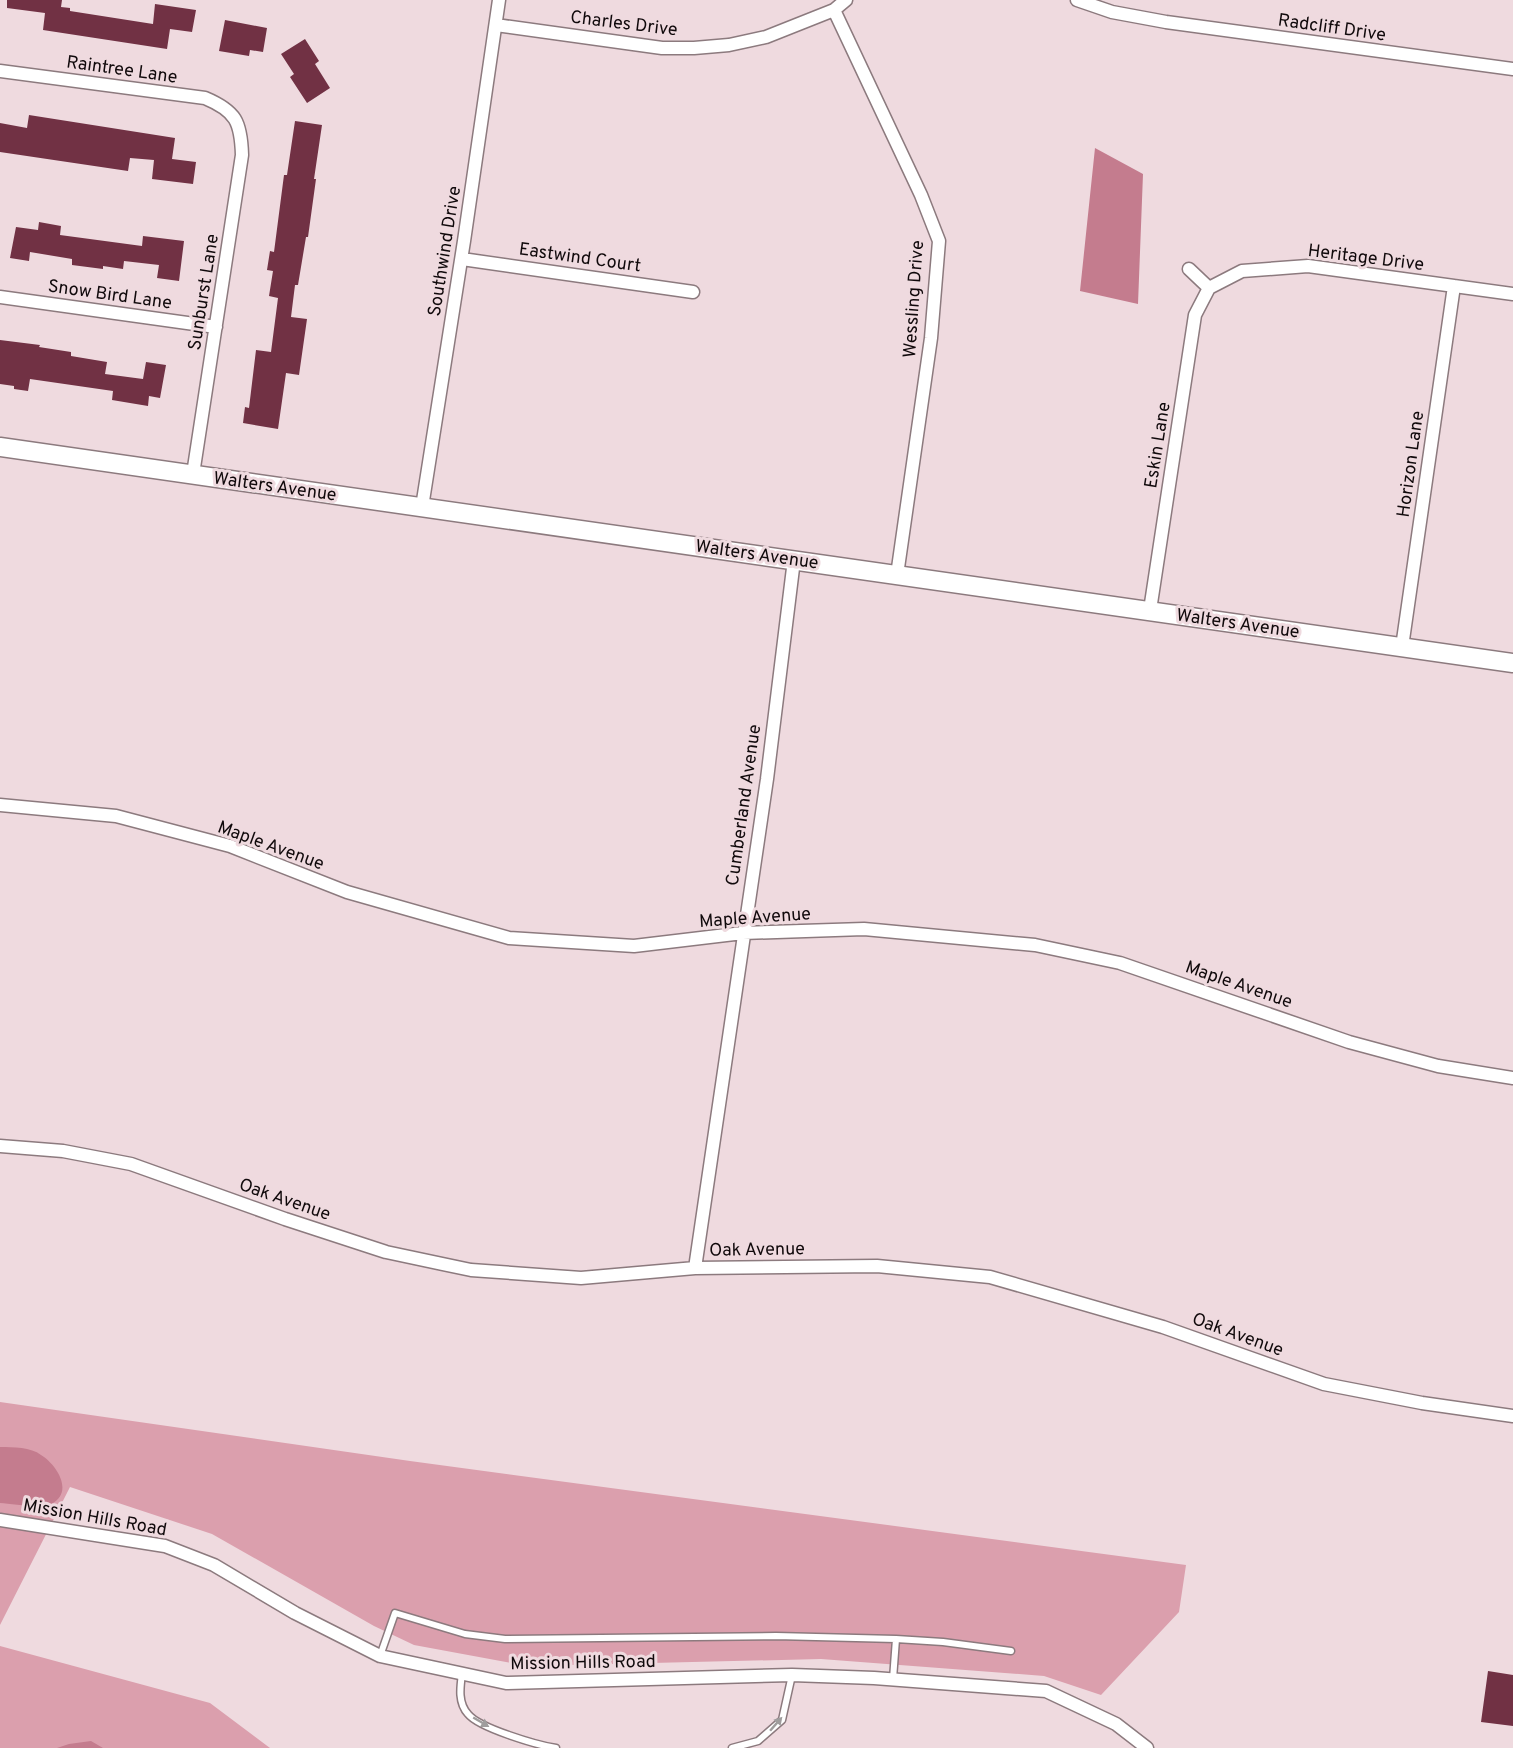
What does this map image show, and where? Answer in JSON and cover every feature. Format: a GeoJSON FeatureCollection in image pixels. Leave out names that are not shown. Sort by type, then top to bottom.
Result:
{"type":"FeatureCollection","features":[{"type":"Feature","properties":{"kind":"main road","name":"Walters Avenue"},"geometry":{"type":"LineString","coordinates":[[0,447],[1513,663]]}},
{"type":"Feature","properties":{"kind":"street","name":"Southwind Drive"},"geometry":{"type":"LineString","coordinates":[[422,507],[462,259],[499,0]]}},
{"type":"Feature","properties":{"kind":"street","name":"Charles Drive"},"geometry":{"type":"LineString","coordinates":[[496,25],[662,48],[694,48],[729,45],[766,37],[834,10],[846,0]]}},
{"type":"Feature","properties":{"kind":"street","name":"Radcliff Drive"},"geometry":{"type":"LineString","coordinates":[[1077,0],[1112,12],[1166,22],[1513,69]]}},
{"type":"Feature","properties":{"kind":"street","name":"Wessling Drive"},"geometry":{"type":"LineString","coordinates":[[834,10],[921,195],[939,241],[931,338],[897,575]]}},
{"type":"Feature","properties":{"kind":"street","name":"Raintree Lane"},"geometry":{"type":"LineString","coordinates":[[0,71],[206,98],[222,105],[235,117]]}},
{"type":"Feature","properties":{"kind":"street","name":"Sunburst Lane"},"geometry":{"type":"LineString","coordinates":[[193,474],[242,154],[241,134],[235,117]]}},
{"type":"Feature","properties":{"kind":"street","name":"Eastwind Court"},"geometry":{"type":"LineString","coordinates":[[462,259],[693,292]]}},
{"type":"Feature","properties":{"kind":"street","name":"Heritage Drive"},"geometry":{"type":"LineString","coordinates":[[1209,288],[1242,271],[1308,266],[1513,294]]}},
{"type":"Feature","properties":{"kind":"street"},"geometry":{"type":"LineString","coordinates":[[1189,269],[1209,288]]}},
{"type":"Feature","properties":{"kind":"street","name":"Horizon Lane"},"geometry":{"type":"LineString","coordinates":[[1402,646],[1454,286]]}},
{"type":"Feature","properties":{"kind":"street","name":"Eskin Lane"},"geometry":{"type":"LineString","coordinates":[[1150,610],[1195,315],[1209,288]]}},
{"type":"Feature","properties":{"kind":"street","name":"Snow Bird Lane"},"geometry":{"type":"LineString","coordinates":[[0,297],[216,327]]}},
{"type":"Feature","properties":{"kind":"street","name":"Cumberland Avenue"},"geometry":{"type":"LineString","coordinates":[[695,1268],[766,779],[794,560]]}},
{"type":"Feature","properties":{"kind":"street","name":"Maple Avenue"},"geometry":{"type":"LineString","coordinates":[[0,805],[116,816],[230,846],[347,892],[509,938],[634,946],[743,933],[864,929],[1035,945],[1120,963],[1349,1042],[1438,1066],[1513,1078]]}},
{"type":"Feature","properties":{"kind":"street","name":"Oak Avenue"},"geometry":{"type":"LineString","coordinates":[[0,1146],[63,1151],[131,1164],[386,1252],[471,1270],[581,1278],[695,1268],[877,1266],[990,1277],[1164,1327],[1324,1384],[1422,1403],[1513,1416]]}},
{"type":"Feature","properties":{"kind":"street","name":"Mission Hills Road"},"geometry":{"type":"LineString","coordinates":[[0,1520],[165,1546],[214,1565],[295,1613],[380,1656],[506,1683],[792,1675],[892,1679],[1046,1691],[1116,1724],[1146,1748]]}},
{"type":"Feature","properties":{"kind":"lane"},"geometry":{"type":"LineString","coordinates":[[380,1656],[395,1613],[465,1634],[505,1639],[776,1636],[944,1642],[1011,1651]]}},
{"type":"Feature","properties":{"kind":"lane"},"geometry":{"type":"LineString","coordinates":[[892,1679],[896,1640]]}},
{"type":"Feature","properties":{"kind":"lane"},"geometry":{"type":"LineString","coordinates":[[462,1673],[459,1696],[468,1715],[490,1728],[543,1746],[556,1748]]}},
{"type":"Feature","properties":{"kind":"lane"},"geometry":{"type":"LineString","coordinates":[[732,1748],[758,1741],[782,1720],[792,1675]]}},
{"type":"Feature","properties":{"kind":"shaded area"},"geometry":{"type":"Polygon","coordinates":[[[1095,148],[1143,174],[1138,304],[1080,291],[1095,148]]]}},
{"type":"Feature","properties":{"kind":"shaded area"},"geometry":{"type":"Polygon","coordinates":[[[0,1402],[410,1461],[1186,1565],[1179,1612],[1101,1695],[1044,1676],[821,1659],[528,1666],[414,1645],[374,1626],[212,1534],[70,1487],[0,1625],[0,1402]]]}},
{"type":"Feature","properties":{"kind":"shaded area"},"geometry":{"type":"Polygon","coordinates":[[[0,1447],[27,1449],[47,1459],[61,1478],[62,1493],[58,1499],[51,1504],[41,1506],[0,1503],[0,1447]]]}},
{"type":"Feature","properties":{"kind":"shaded area"},"geometry":{"type":"Polygon","coordinates":[[[0,1646],[210,1703],[270,1748],[0,1748],[0,1646]]]}},
{"type":"Feature","properties":{"kind":"shaded area"},"geometry":{"type":"Polygon","coordinates":[[[91,1741],[103,1748],[57,1748],[69,1744],[91,1741]]]}},
{"type":"Feature","properties":{"kind":"building"},"geometry":{"type":"Polygon","coordinates":[[[7,0],[62,0],[61,7],[70,8],[70,11],[153,24],[155,4],[196,10],[192,32],[170,29],[167,49],[43,30],[45,13],[7,8],[7,0]]]}},
{"type":"Feature","properties":{"kind":"building"},"geometry":{"type":"Polygon","coordinates":[[[225,20],[267,28],[263,52],[250,50],[249,56],[219,51],[225,20]]]}},
{"type":"Feature","properties":{"kind":"building"},"geometry":{"type":"Polygon","coordinates":[[[305,39],[319,61],[315,64],[330,88],[307,103],[290,77],[294,74],[281,54],[305,39]]]}},
{"type":"Feature","properties":{"kind":"building"},"geometry":{"type":"Polygon","coordinates":[[[29,115],[175,138],[172,159],[196,162],[193,184],[152,179],[154,160],[130,158],[128,171],[0,152],[0,123],[27,128],[29,115]]]}},
{"type":"Feature","properties":{"kind":"building"},"geometry":{"type":"Polygon","coordinates":[[[295,121],[322,125],[308,237],[306,237],[298,285],[295,285],[291,317],[307,319],[299,375],[286,373],[278,429],[243,423],[245,407],[249,408],[256,350],[271,352],[278,298],[269,296],[273,271],[267,270],[270,251],[274,252],[284,175],[287,175],[295,121]]]}},
{"type":"Feature","properties":{"kind":"building"},"geometry":{"type":"Polygon","coordinates":[[[39,222],[61,226],[60,235],[142,246],[143,236],[184,241],[179,281],[157,278],[159,265],[124,261],[123,269],[103,266],[103,269],[72,265],[72,259],[30,252],[29,261],[10,258],[16,227],[38,230],[39,222]]]}},
{"type":"Feature","properties":{"kind":"building"},"geometry":{"type":"Polygon","coordinates":[[[0,340],[40,345],[39,347],[71,352],[71,356],[107,362],[105,374],[143,379],[146,362],[166,365],[160,398],[149,396],[148,406],[112,400],[113,391],[30,379],[28,391],[0,384],[0,340]]]}},
{"type":"Feature","properties":{"kind":"building"},"geometry":{"type":"Polygon","coordinates":[[[1488,1671],[1513,1675],[1513,1726],[1481,1722],[1488,1671]]]}}]}
